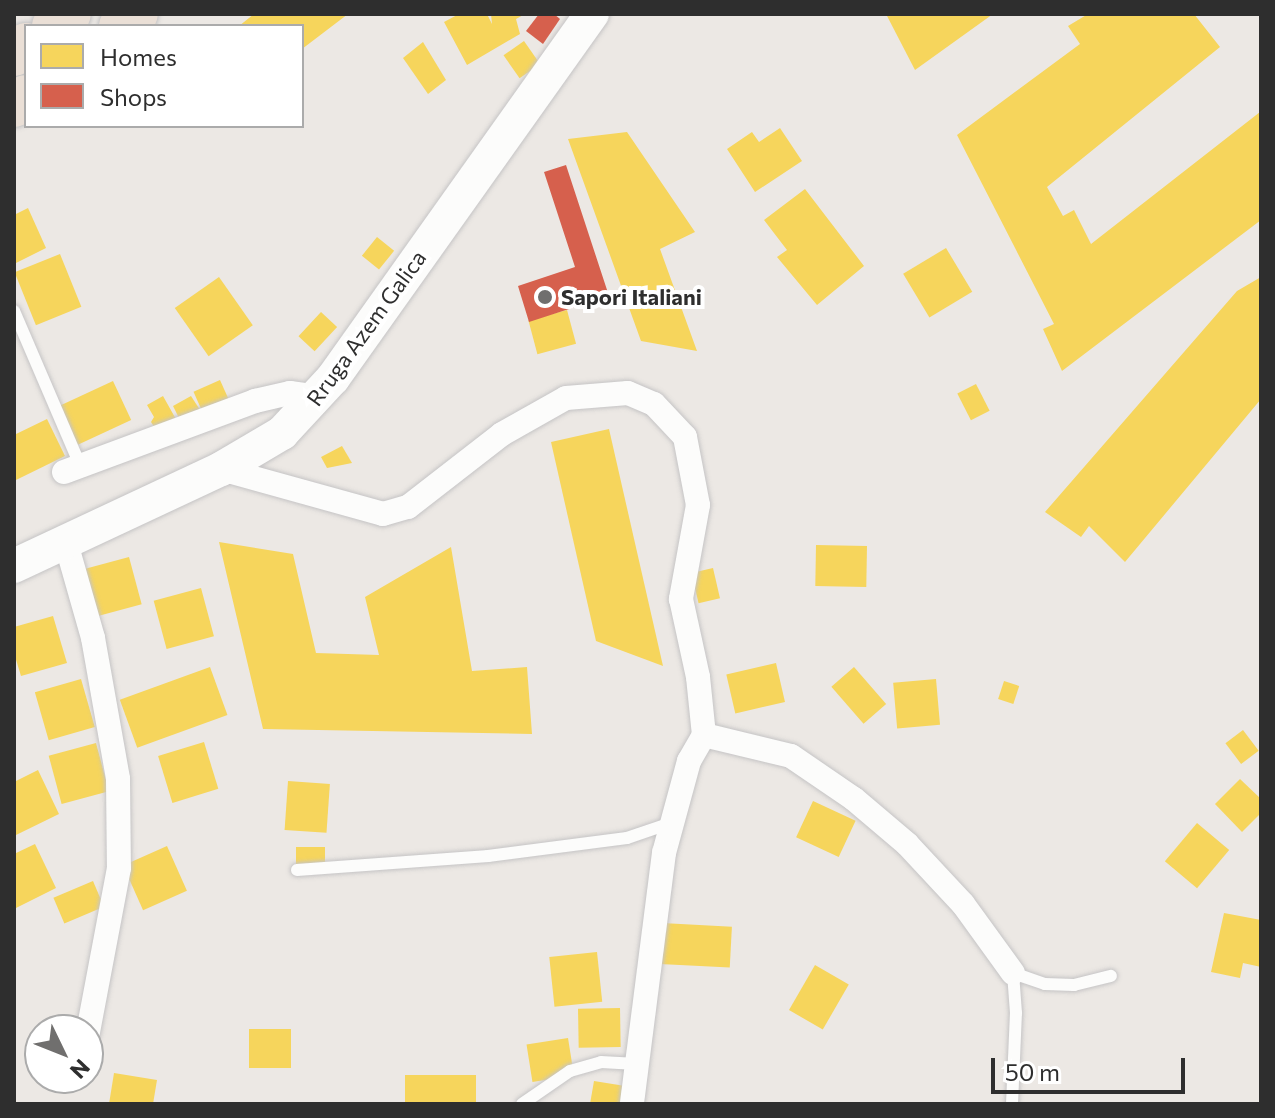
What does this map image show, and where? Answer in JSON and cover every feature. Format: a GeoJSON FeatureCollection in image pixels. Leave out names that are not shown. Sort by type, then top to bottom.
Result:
{"type":"FeatureCollection","features":[{"type":"Feature","properties":{"kind":"main road","name":"Rruga Azem Galica"},"geometry":{"type":"LineString","coordinates":[[14,566],[221,469],[282,433],[317,397],[583,19]]}},
{"type":"Feature","properties":{"kind":"street"},"geometry":{"type":"LineString","coordinates":[[72,468],[255,401],[290,393],[317,397]]}},
{"type":"Feature","properties":{"kind":"street"},"geometry":{"type":"LineString","coordinates":[[221,469],[383,514],[408,507],[502,434],[566,398],[628,393],[654,404],[685,437],[698,505],[681,599],[698,677],[704,735],[689,761],[671,823],[657,902],[632,1104]]}},
{"type":"Feature","properties":{"kind":"street"},"geometry":{"type":"LineString","coordinates":[[66,543],[93,638],[118,779],[119,868],[91,1014]]}},
{"type":"Feature","properties":{"kind":"street"},"geometry":{"type":"LineString","coordinates":[[704,735],[791,756],[854,799],[907,844],[963,904],[1013,973]]}},
{"type":"Feature","properties":{"kind":"lane"},"geometry":{"type":"LineString","coordinates":[[14,311],[72,468]]}},
{"type":"Feature","properties":{"kind":"lane"},"geometry":{"type":"LineString","coordinates":[[297,870],[488,856],[627,838],[671,823]]}},
{"type":"Feature","properties":{"kind":"lane"},"geometry":{"type":"LineString","coordinates":[[1013,973],[1029,981],[1060,985],[1111,976]]}},
{"type":"Feature","properties":{"kind":"lane"},"geometry":{"type":"LineString","coordinates":[[1012,1104],[1016,1013],[1013,973]]}},
{"type":"Feature","properties":{"kind":"lane"},"geometry":{"type":"LineString","coordinates":[[522,1104],[570,1071],[601,1062],[637,1064]]}},
{"type":"Feature","properties":{"kind":"building: Homes"},"geometry":{"type":"Polygon","coordinates":[[[254,14],[348,14],[304,47],[304,24],[242,24],[254,14]]]}},
{"type":"Feature","properties":{"kind":"building: Homes"},"geometry":{"type":"Polygon","coordinates":[[[459,14],[487,14],[492,24],[491,14],[525,14],[516,19],[520,34],[467,65],[444,22],[459,14]]]}},
{"type":"Feature","properties":{"kind":"building: Homes"},"geometry":{"type":"Polygon","coordinates":[[[886,14],[993,14],[915,70],[886,14]]]}},
{"type":"Feature","properties":{"kind":"building: Homes"},"geometry":{"type":"Polygon","coordinates":[[[1088,14],[1194,14],[1220,47],[1047,187],[1063,216],[1074,210],[1091,244],[1260,112],[1261,220],[1062,371],[1043,329],[1054,324],[957,135],[1080,44],[1068,26],[1088,14]]]}},
{"type":"Feature","properties":{"kind":"building: Homes"},"geometry":{"type":"Polygon","coordinates":[[[524,41],[540,64],[520,78],[504,55],[524,41]]]}},
{"type":"Feature","properties":{"kind":"building: Homes"},"geometry":{"type":"Polygon","coordinates":[[[423,42],[446,80],[428,94],[403,58],[423,42]]]}},
{"type":"Feature","properties":{"kind":"building: Homes"},"geometry":{"type":"Polygon","coordinates":[[[780,128],[802,161],[755,192],[727,149],[752,132],[759,142],[780,128]]]}},
{"type":"Feature","properties":{"kind":"building: Homes"},"geometry":{"type":"Polygon","coordinates":[[[627,132],[695,232],[660,249],[697,351],[641,341],[568,139],[627,132]]]}},
{"type":"Feature","properties":{"kind":"building: Homes"},"geometry":{"type":"Polygon","coordinates":[[[805,189],[864,266],[817,305],[777,257],[787,250],[764,220],[805,189]]]}},
{"type":"Feature","properties":{"kind":"building: Homes"},"geometry":{"type":"Polygon","coordinates":[[[28,208],[46,248],[14,264],[14,215],[28,208]]]}},
{"type":"Feature","properties":{"kind":"building: Homes"},"geometry":{"type":"Polygon","coordinates":[[[377,237],[394,251],[379,269],[362,256],[377,237]]]}},
{"type":"Feature","properties":{"kind":"building: Homes"},"geometry":{"type":"Polygon","coordinates":[[[946,248],[972,292],[929,317],[903,274],[946,248]]]}},
{"type":"Feature","properties":{"kind":"building: Homes"},"geometry":{"type":"Polygon","coordinates":[[[60,254],[81,307],[36,325],[15,272],[60,254]]]}},
{"type":"Feature","properties":{"kind":"building: Homes"},"geometry":{"type":"Polygon","coordinates":[[[219,277],[253,325],[209,356],[175,308],[219,277]]]}},
{"type":"Feature","properties":{"kind":"building: Homes"},"geometry":{"type":"Polygon","coordinates":[[[1261,277],[1261,399],[1125,562],[1089,526],[1081,537],[1045,512],[1237,291],[1261,277]]]}},
{"type":"Feature","properties":{"kind":"building: Homes"},"geometry":{"type":"Polygon","coordinates":[[[567,310],[576,344],[537,354],[528,320],[567,310]]]}},
{"type":"Feature","properties":{"kind":"building: Homes"},"geometry":{"type":"Polygon","coordinates":[[[321,312],[337,327],[315,351],[298,336],[321,312]]]}},
{"type":"Feature","properties":{"kind":"building: Homes"},"geometry":{"type":"Polygon","coordinates":[[[220,380],[229,400],[202,412],[194,392],[220,380]]]}},
{"type":"Feature","properties":{"kind":"building: Homes"},"geometry":{"type":"Polygon","coordinates":[[[113,381],[131,420],[77,445],[59,406],[113,381]]]}},
{"type":"Feature","properties":{"kind":"building: Homes"},"geometry":{"type":"Polygon","coordinates":[[[976,384],[990,411],[971,420],[957,394],[976,384]]]}},
{"type":"Feature","properties":{"kind":"building: Homes"},"geometry":{"type":"Polygon","coordinates":[[[163,396],[177,421],[157,431],[147,405],[163,396]]]}},
{"type":"Feature","properties":{"kind":"building: Homes"},"geometry":{"type":"Polygon","coordinates":[[[191,396],[202,413],[181,422],[173,406],[191,396]]]}},
{"type":"Feature","properties":{"kind":"building: Homes"},"geometry":{"type":"Polygon","coordinates":[[[47,419],[65,456],[16,480],[14,435],[47,419]]]}},
{"type":"Feature","properties":{"kind":"building: Homes"},"geometry":{"type":"Polygon","coordinates":[[[609,429],[663,666],[596,641],[551,442],[609,429]]]}},
{"type":"Feature","properties":{"kind":"building: Homes"},"geometry":{"type":"Polygon","coordinates":[[[342,446],[352,463],[327,468],[321,457],[342,446]]]}},
{"type":"Feature","properties":{"kind":"building: Homes"},"geometry":{"type":"Polygon","coordinates":[[[219,542],[293,554],[316,653],[379,655],[365,597],[451,547],[472,671],[527,667],[532,734],[263,729],[219,542]]]}},
{"type":"Feature","properties":{"kind":"building: Homes"},"geometry":{"type":"Polygon","coordinates":[[[816,545],[867,546],[866,587],[815,586],[816,545]]]}},
{"type":"Feature","properties":{"kind":"building: Homes"},"geometry":{"type":"Polygon","coordinates":[[[129,557],[142,604],[94,617],[82,570],[129,557]]]}},
{"type":"Feature","properties":{"kind":"building: Homes"},"geometry":{"type":"Polygon","coordinates":[[[713,568],[720,598],[699,603],[692,573],[713,568]]]}},
{"type":"Feature","properties":{"kind":"building: Homes"},"geometry":{"type":"Polygon","coordinates":[[[201,588],[214,636],[167,649],[154,601],[201,588]]]}},
{"type":"Feature","properties":{"kind":"building: Homes"},"geometry":{"type":"Polygon","coordinates":[[[53,616],[67,663],[21,676],[14,653],[14,627],[53,616]]]}},
{"type":"Feature","properties":{"kind":"building: Homes"},"geometry":{"type":"Polygon","coordinates":[[[776,663],[785,702],[735,713],[726,674],[776,663]]]}},
{"type":"Feature","properties":{"kind":"building: Homes"},"geometry":{"type":"Polygon","coordinates":[[[210,667],[227,715],[137,748],[120,700],[210,667]]]}},
{"type":"Feature","properties":{"kind":"building: Homes"},"geometry":{"type":"Polygon","coordinates":[[[854,667],[886,704],[864,724],[831,687],[854,667]]]}},
{"type":"Feature","properties":{"kind":"building: Homes"},"geometry":{"type":"Polygon","coordinates":[[[81,679],[95,727],[49,740],[35,692],[81,679]]]}},
{"type":"Feature","properties":{"kind":"building: Homes"},"geometry":{"type":"Polygon","coordinates":[[[936,679],[940,725],[897,729],[893,683],[936,679]]]}},
{"type":"Feature","properties":{"kind":"building: Homes"},"geometry":{"type":"Polygon","coordinates":[[[1004,681],[1019,686],[1013,704],[998,699],[1004,681]]]}},
{"type":"Feature","properties":{"kind":"building: Homes"},"geometry":{"type":"Polygon","coordinates":[[[1243,730],[1259,751],[1241,764],[1225,743],[1243,730]]]}},
{"type":"Feature","properties":{"kind":"building: Homes"},"geometry":{"type":"Polygon","coordinates":[[[204,742],[218,789],[172,803],[158,756],[204,742]]]}},
{"type":"Feature","properties":{"kind":"building: Homes"},"geometry":{"type":"Polygon","coordinates":[[[96,743],[109,791],[62,804],[49,756],[96,743]]]}},
{"type":"Feature","properties":{"kind":"building: Homes"},"geometry":{"type":"Polygon","coordinates":[[[38,770],[59,814],[16,835],[14,782],[38,770]]]}},
{"type":"Feature","properties":{"kind":"building: Homes"},"geometry":{"type":"Polygon","coordinates":[[[1240,779],[1261,799],[1261,813],[1242,832],[1215,804],[1240,779]]]}},
{"type":"Feature","properties":{"kind":"building: Homes"},"geometry":{"type":"Polygon","coordinates":[[[288,781],[330,784],[326,833],[285,830],[288,781]]]}},
{"type":"Feature","properties":{"kind":"building: Homes"},"geometry":{"type":"Polygon","coordinates":[[[813,801],[856,821],[839,857],[796,837],[813,801]]]}},
{"type":"Feature","properties":{"kind":"building: Homes"},"geometry":{"type":"Polygon","coordinates":[[[1197,823],[1229,850],[1197,888],[1165,861],[1197,823]]]}},
{"type":"Feature","properties":{"kind":"building: Homes"},"geometry":{"type":"Polygon","coordinates":[[[35,844],[56,888],[14,909],[14,854],[35,844]]]}},
{"type":"Feature","properties":{"kind":"building: Homes"},"geometry":{"type":"Polygon","coordinates":[[[167,846],[187,891],[143,910],[123,866],[167,846]]]}},
{"type":"Feature","properties":{"kind":"building: Homes"},"geometry":{"type":"Polygon","coordinates":[[[296,847],[325,847],[325,864],[296,864],[296,847]]]}},
{"type":"Feature","properties":{"kind":"building: Homes"},"geometry":{"type":"Polygon","coordinates":[[[93,881],[104,907],[64,924],[53,898],[93,881]]]}},
{"type":"Feature","properties":{"kind":"building: Homes"},"geometry":{"type":"Polygon","coordinates":[[[1224,913],[1261,920],[1261,967],[1243,963],[1240,978],[1211,972],[1224,913]]]}},
{"type":"Feature","properties":{"kind":"building: Homes"},"geometry":{"type":"Polygon","coordinates":[[[662,923],[732,927],[730,968],[660,964],[662,923]]]}},
{"type":"Feature","properties":{"kind":"building: Homes"},"geometry":{"type":"Polygon","coordinates":[[[597,952],[602,1002],[554,1007],[549,957],[597,952]]]}},
{"type":"Feature","properties":{"kind":"building: Homes"},"geometry":{"type":"Polygon","coordinates":[[[815,965],[849,984],[823,1030],[789,1010],[815,965]]]}},
{"type":"Feature","properties":{"kind":"building: Homes"},"geometry":{"type":"Polygon","coordinates":[[[620,1008],[621,1047],[579,1048],[578,1009],[620,1008]]]}},
{"type":"Feature","properties":{"kind":"building: Homes"},"geometry":{"type":"Polygon","coordinates":[[[249,1029],[291,1029],[291,1068],[249,1068],[249,1029]]]}},
{"type":"Feature","properties":{"kind":"building: Homes"},"geometry":{"type":"Polygon","coordinates":[[[568,1038],[574,1076],[532,1082],[527,1045],[568,1038]]]}},
{"type":"Feature","properties":{"kind":"building: Homes"},"geometry":{"type":"Polygon","coordinates":[[[114,1073],[157,1080],[153,1104],[109,1104],[114,1073]]]}},
{"type":"Feature","properties":{"kind":"building: Homes"},"geometry":{"type":"Polygon","coordinates":[[[405,1075],[476,1075],[476,1104],[405,1104],[405,1075]]]}},
{"type":"Feature","properties":{"kind":"building: Homes"},"geometry":{"type":"Polygon","coordinates":[[[594,1081],[625,1086],[622,1104],[590,1104],[594,1081]]]}},
{"type":"Feature","properties":{"kind":"building: Shops"},"geometry":{"type":"Polygon","coordinates":[[[539,14],[554,14],[560,19],[543,44],[526,31],[539,14]]]}},
{"type":"Feature","properties":{"kind":"building: Shops"},"geometry":{"type":"Polygon","coordinates":[[[566,165],[609,296],[529,322],[518,286],[575,267],[544,172],[566,165]]]}},
{"type":"Feature","properties":{"kind":"place","name":"Sapori Italiani"},"geometry":{"type":"Point","coordinates":[545,297]}}]}
